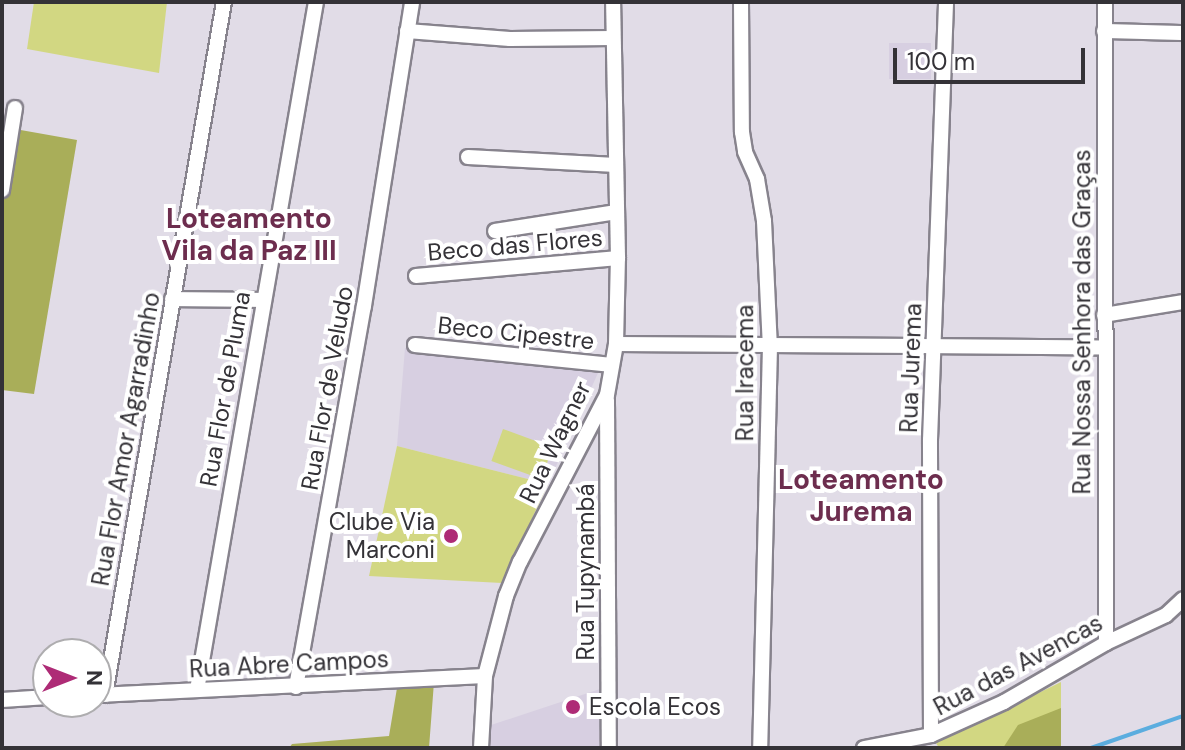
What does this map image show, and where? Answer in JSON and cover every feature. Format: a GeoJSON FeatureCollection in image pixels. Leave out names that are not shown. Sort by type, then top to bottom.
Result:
{"type":"FeatureCollection","features":[{"type":"Feature","properties":{"kind":"street","name":"Rua Flor Amor Agarradinho"},"geometry":{"type":"LineString","coordinates":[[111,638],[224,2]]}},
{"type":"Feature","properties":{"kind":"street","name":"Rua Flor de Pluma"},"geometry":{"type":"LineString","coordinates":[[197,690],[316,2]]}},
{"type":"Feature","properties":{"kind":"street","name":"Rua Flor de Veludo"},"geometry":{"type":"LineString","coordinates":[[296,687],[364,306],[412,2]]}},
{"type":"Feature","properties":{"kind":"street","name":"Rua Wagner"},"geometry":{"type":"LineString","coordinates":[[481,748],[485,676],[520,562],[607,395],[616,344],[618,258],[613,2]]}},
{"type":"Feature","properties":{"kind":"street","name":"Rua Iracema"},"geometry":{"type":"LineString","coordinates":[[741,2],[742,132],[745,152],[757,179],[764,221],[770,346],[760,748]]}},
{"type":"Feature","properties":{"kind":"street","name":"Rua Jurema"},"geometry":{"type":"LineString","coordinates":[[931,735],[933,349],[946,2]]}},
{"type":"Feature","properties":{"kind":"street","name":"Rua Nossa Senhora das Graças"},"geometry":{"type":"LineString","coordinates":[[1105,2],[1103,347],[1106,643]]}},
{"type":"Feature","properties":{"kind":"street"},"geometry":{"type":"LineString","coordinates":[[407,31],[510,39],[613,38]]}},
{"type":"Feature","properties":{"kind":"street"},"geometry":{"type":"LineString","coordinates":[[1104,31],[1183,33]]}},
{"type":"Feature","properties":{"kind":"street"},"geometry":{"type":"LineString","coordinates":[[2,190],[15,108]]}},
{"type":"Feature","properties":{"kind":"street"},"geometry":{"type":"LineString","coordinates":[[468,157],[616,165]]}},
{"type":"Feature","properties":{"kind":"street"},"geometry":{"type":"LineString","coordinates":[[495,231],[617,212]]}},
{"type":"Feature","properties":{"kind":"street","name":"Beco das Flores"},"geometry":{"type":"LineString","coordinates":[[416,276],[618,258]]}},
{"type":"Feature","properties":{"kind":"street"},"geometry":{"type":"LineString","coordinates":[[172,299],[263,300]]}},
{"type":"Feature","properties":{"kind":"street"},"geometry":{"type":"LineString","coordinates":[[1104,315],[1183,302]]}},
{"type":"Feature","properties":{"kind":"street"},"geometry":{"type":"LineString","coordinates":[[616,344],[933,349],[1103,347]]}},
{"type":"Feature","properties":{"kind":"street","name":"Beco Cipestre"},"geometry":{"type":"LineString","coordinates":[[415,345],[612,365]]}},
{"type":"Feature","properties":{"kind":"street","name":"Rua Tupynambá"},"geometry":{"type":"LineString","coordinates":[[607,395],[609,748]]}},
{"type":"Feature","properties":{"kind":"street","name":"Rua das Avencas"},"geometry":{"type":"LineString","coordinates":[[864,748],[931,735],[1004,702],[1106,643],[1166,615],[1183,599]]}},
{"type":"Feature","properties":{"kind":"street","name":"Rua Abre Campos"},"geometry":{"type":"LineString","coordinates":[[112,694],[485,676]]}},
{"type":"Feature","properties":{"kind":"street"},"geometry":{"type":"LineString","coordinates":[[2,700],[32,698]]}},
{"type":"Feature","properties":{"kind":"shaded area"},"geometry":{"type":"Polygon","coordinates":[[[889,43],[931,43],[931,79],[889,79],[889,43]]]}},
{"type":"Feature","properties":{"kind":"shaded area"},"geometry":{"type":"Polygon","coordinates":[[[405,348],[598,373],[548,484],[397,446],[405,348]]]}},
{"type":"Feature","properties":{"kind":"shaded area","name":"Escola Ecos"},"geometry":{"type":"Polygon","coordinates":[[[600,689],[601,748],[490,748],[491,725],[600,689]]]}},
{"type":"Feature","properties":{"kind":"green space"},"geometry":{"type":"Polygon","coordinates":[[[34,2],[167,2],[159,73],[27,49],[34,2]]]}},
{"type":"Feature","properties":{"kind":"green space"},"geometry":{"type":"Polygon","coordinates":[[[15,129],[77,140],[34,394],[2,390],[2,206],[15,129]]]}},
{"type":"Feature","properties":{"kind":"green space"},"geometry":{"type":"Polygon","coordinates":[[[503,429],[553,447],[541,479],[491,461],[503,429]]]}},
{"type":"Feature","properties":{"kind":"green space","name":"Clube Via Marconi"},"geometry":{"type":"Polygon","coordinates":[[[397,446],[548,484],[502,583],[369,576],[397,446]]]}},
{"type":"Feature","properties":{"kind":"green space"},"geometry":{"type":"Polygon","coordinates":[[[434,682],[429,748],[289,748],[292,744],[389,736],[397,688],[434,682]]]}},
{"type":"Feature","properties":{"kind":"green space"},"geometry":{"type":"Polygon","coordinates":[[[1061,682],[1061,748],[939,748],[936,743],[1061,682]]]}},
{"type":"Feature","properties":{"kind":"green space"},"geometry":{"type":"Polygon","coordinates":[[[1061,708],[1061,748],[1003,748],[1018,725],[1061,708]]]}},
{"type":"Feature","properties":{"kind":"waterway"},"geometry":{"type":"LineString","coordinates":[[1091,748],[1183,716]]}},
{"type":"Feature","properties":{"kind":"place","name":"Clube Via Marconi"},"geometry":{"type":"Point","coordinates":[451,536]}},
{"type":"Feature","properties":{"kind":"place","name":"Escola Ecos"},"geometry":{"type":"Point","coordinates":[573,707]}},
{"type":"Feature","properties":{"kind":"district","name":"Loteamento Vila da Paz III"},"geometry":{"type":"Point","coordinates":[249,235]}},
{"type":"Feature","properties":{"kind":"district","name":"Loteamento Jurema"},"geometry":{"type":"Point","coordinates":[861,496]}}]}
